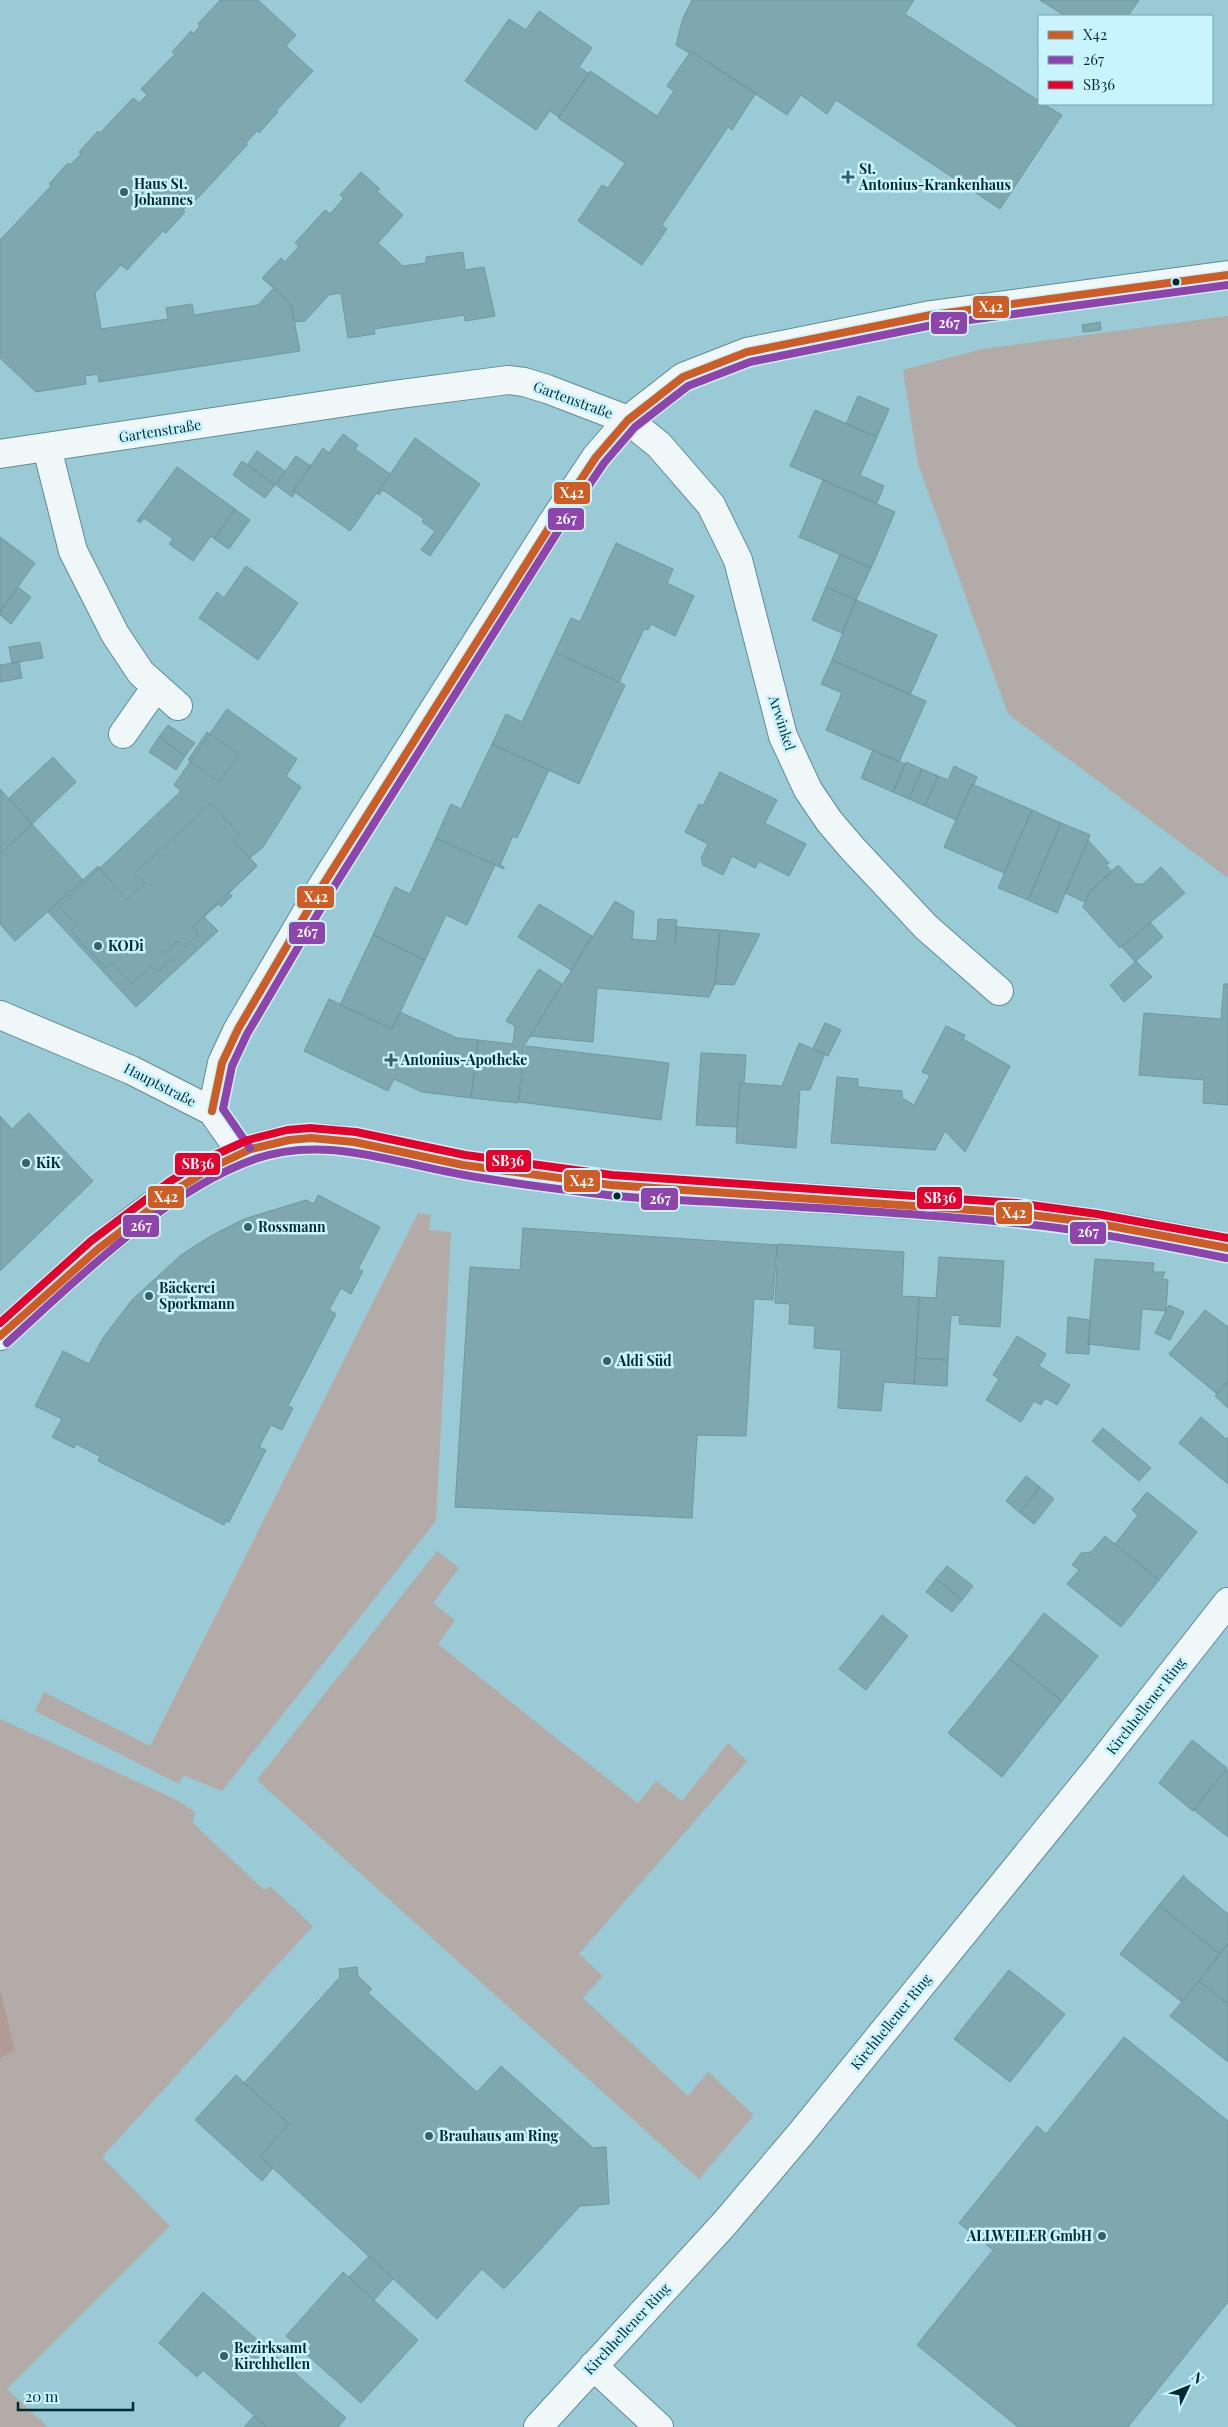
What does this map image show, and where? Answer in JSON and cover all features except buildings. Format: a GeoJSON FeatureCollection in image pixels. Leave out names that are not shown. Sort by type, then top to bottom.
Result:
{"type":"FeatureCollection","features":[{"type":"Feature","properties":{"kind":"street","name":"Gartenstraße"},"geometry":{"type":"LineString","coordinates":[[0,454],[393,395],[508,380],[524,382],[547,389],[628,420],[683,377],[746,352],[931,315],[1228,275]]}},
{"type":"Feature","properties":{"kind":"street","name":"Arwinkel"},"geometry":{"type":"LineString","coordinates":[[628,420],[659,445],[711,505],[738,560],[783,736],[808,790],[829,821],[926,927],[999,991]]}},
{"type":"Feature","properties":{"kind":"street"},"geometry":{"type":"LineString","coordinates":[[212,1111],[222,1063],[238,1029],[321,888],[552,523],[596,457],[628,420]]}},
{"type":"Feature","properties":{"kind":"street"},"geometry":{"type":"LineString","coordinates":[[47,448],[73,551],[115,634],[141,673],[178,706]]}},
{"type":"Feature","properties":{"kind":"street"},"geometry":{"type":"LineString","coordinates":[[123,734],[156,687]]}},
{"type":"Feature","properties":{"kind":"street","name":"Hauptstraße"},"geometry":{"type":"LineString","coordinates":[[0,1015],[131,1070],[212,1111],[242,1154]]}},
{"type":"Feature","properties":{"kind":"street"},"geometry":{"type":"LineString","coordinates":[[0,1336],[83,1262],[161,1200],[214,1166],[242,1154],[288,1140],[323,1139],[368,1145],[461,1164],[614,1185],[1016,1213],[1109,1225],[1228,1248]]}},
{"type":"Feature","properties":{"kind":"street","name":"Kirchhellener Ring"},"geometry":{"type":"LineString","coordinates":[[538,2427],[725,2223],[802,2132],[1095,1771],[1228,1602]]}},
{"type":"Feature","properties":{"kind":"street"},"geometry":{"type":"LineString","coordinates":[[593,2366],[659,2427]]}},
{"type":"Feature","properties":{"kind":"shaded area"},"geometry":{"type":"Polygon","coordinates":[[[1228,316],[1228,878],[1008,714],[918,464],[903,370],[982,349],[1228,316]]]}},
{"type":"Feature","properties":{"kind":"shaded area"},"geometry":{"type":"Polygon","coordinates":[[[418,1213],[431,1215],[429,1230],[451,1232],[436,1521],[222,1791],[183,1775],[179,1784],[35,1711],[44,1692],[150,1746],[418,1213]]]}},
{"type":"Feature","properties":{"kind":"shaded area"},"geometry":{"type":"Polygon","coordinates":[[[437,1551],[459,1568],[433,1603],[455,1620],[438,1644],[638,1803],[656,1781],[682,1801],[728,1743],[747,1761],[579,1954],[603,1976],[583,1998],[688,2096],[708,2072],[754,2115],[699,2179],[257,1780],[437,1551]]]}},
{"type":"Feature","properties":{"kind":"shaded area"},"geometry":{"type":"Polygon","coordinates":[[[0,1719],[177,1800],[195,1812],[193,1823],[264,1890],[270,1886],[313,1926],[102,2157],[170,2226],[7,2389],[48,2427],[0,2427],[0,2058],[15,2049],[0,1989],[0,1719]]]}},
{"type":"Feature","properties":{"kind":"shaded area"},"geometry":{"type":"Polygon","coordinates":[[[0,1989],[15,2050],[0,2058],[0,1989]]]}},
{"type":"Feature","properties":{"kind":"transit line","name":"X42"},"geometry":{"type":"LineString","coordinates":[[212,1111],[222,1063],[238,1029],[321,888],[552,523],[596,457],[628,420],[683,377],[747,352],[931,315],[1228,275]]}},
{"type":"Feature","properties":{"kind":"transit line","name":"267"},"geometry":{"type":"LineString","coordinates":[[250,1148],[223,1109],[232,1066],[247,1034],[330,893],[560,528],[604,463],[635,427],[688,386],[750,362],[933,325],[1228,285]]}},
{"type":"Feature","properties":{"kind":"transit line","name":"SB36"},"geometry":{"type":"LineString","coordinates":[[0,1323],[91,1241],[169,1182],[208,1158],[248,1140],[287,1130],[310,1128],[356,1132],[465,1155],[612,1175],[1016,1203],[1097,1214],[1228,1238]]}},
{"type":"Feature","properties":{"kind":"transit line","name":"X42"},"geometry":{"type":"LineString","coordinates":[[0,1336],[98,1249],[174,1191],[213,1167],[251,1149],[289,1140],[311,1138],[354,1142],[463,1165],[611,1185],[1015,1213],[1095,1223],[1228,1248]]}},
{"type":"Feature","properties":{"kind":"transit line","name":"267"},"geometry":{"type":"LineString","coordinates":[[7,1343],[92,1265],[156,1214],[189,1192],[222,1173],[255,1159],[281,1152],[306,1150],[332,1150],[357,1153],[477,1177],[607,1195],[978,1219],[1068,1229],[1226,1258]]}},
{"type":"Feature","properties":{"kind":"place","name":"St. Antonius-Krankenhaus"},"geometry":{"type":"Point","coordinates":[848,177]}},
{"type":"Feature","properties":{"kind":"place","name":"Haus St. Johannes"},"geometry":{"type":"Point","coordinates":[124,192]}},
{"type":"Feature","properties":{"kind":"place","name":"KODi"},"geometry":{"type":"Point","coordinates":[98,946]}},
{"type":"Feature","properties":{"kind":"place","name":"Antonius-Apotheke"},"geometry":{"type":"Point","coordinates":[391,1060]}},
{"type":"Feature","properties":{"kind":"place","name":"KiK"},"geometry":{"type":"Point","coordinates":[26,1163]}},
{"type":"Feature","properties":{"kind":"place","name":"Rossmann"},"geometry":{"type":"Point","coordinates":[248,1227]}},
{"type":"Feature","properties":{"kind":"place","name":"Bäckerei Sporkmann"},"geometry":{"type":"Point","coordinates":[149,1296]}},
{"type":"Feature","properties":{"kind":"place","name":"Aldi Süd"},"geometry":{"type":"Point","coordinates":[607,1361]}},
{"type":"Feature","properties":{"kind":"place","name":"Brauhaus am Ring"},"geometry":{"type":"Point","coordinates":[429,2136]}},
{"type":"Feature","properties":{"kind":"place","name":"ALLWEILER GmbH"},"geometry":{"type":"Point","coordinates":[1102,2236]}},
{"type":"Feature","properties":{"kind":"place","name":"Bezirksamt Kirchhellen"},"geometry":{"type":"Point","coordinates":[224,2356]}}]}
